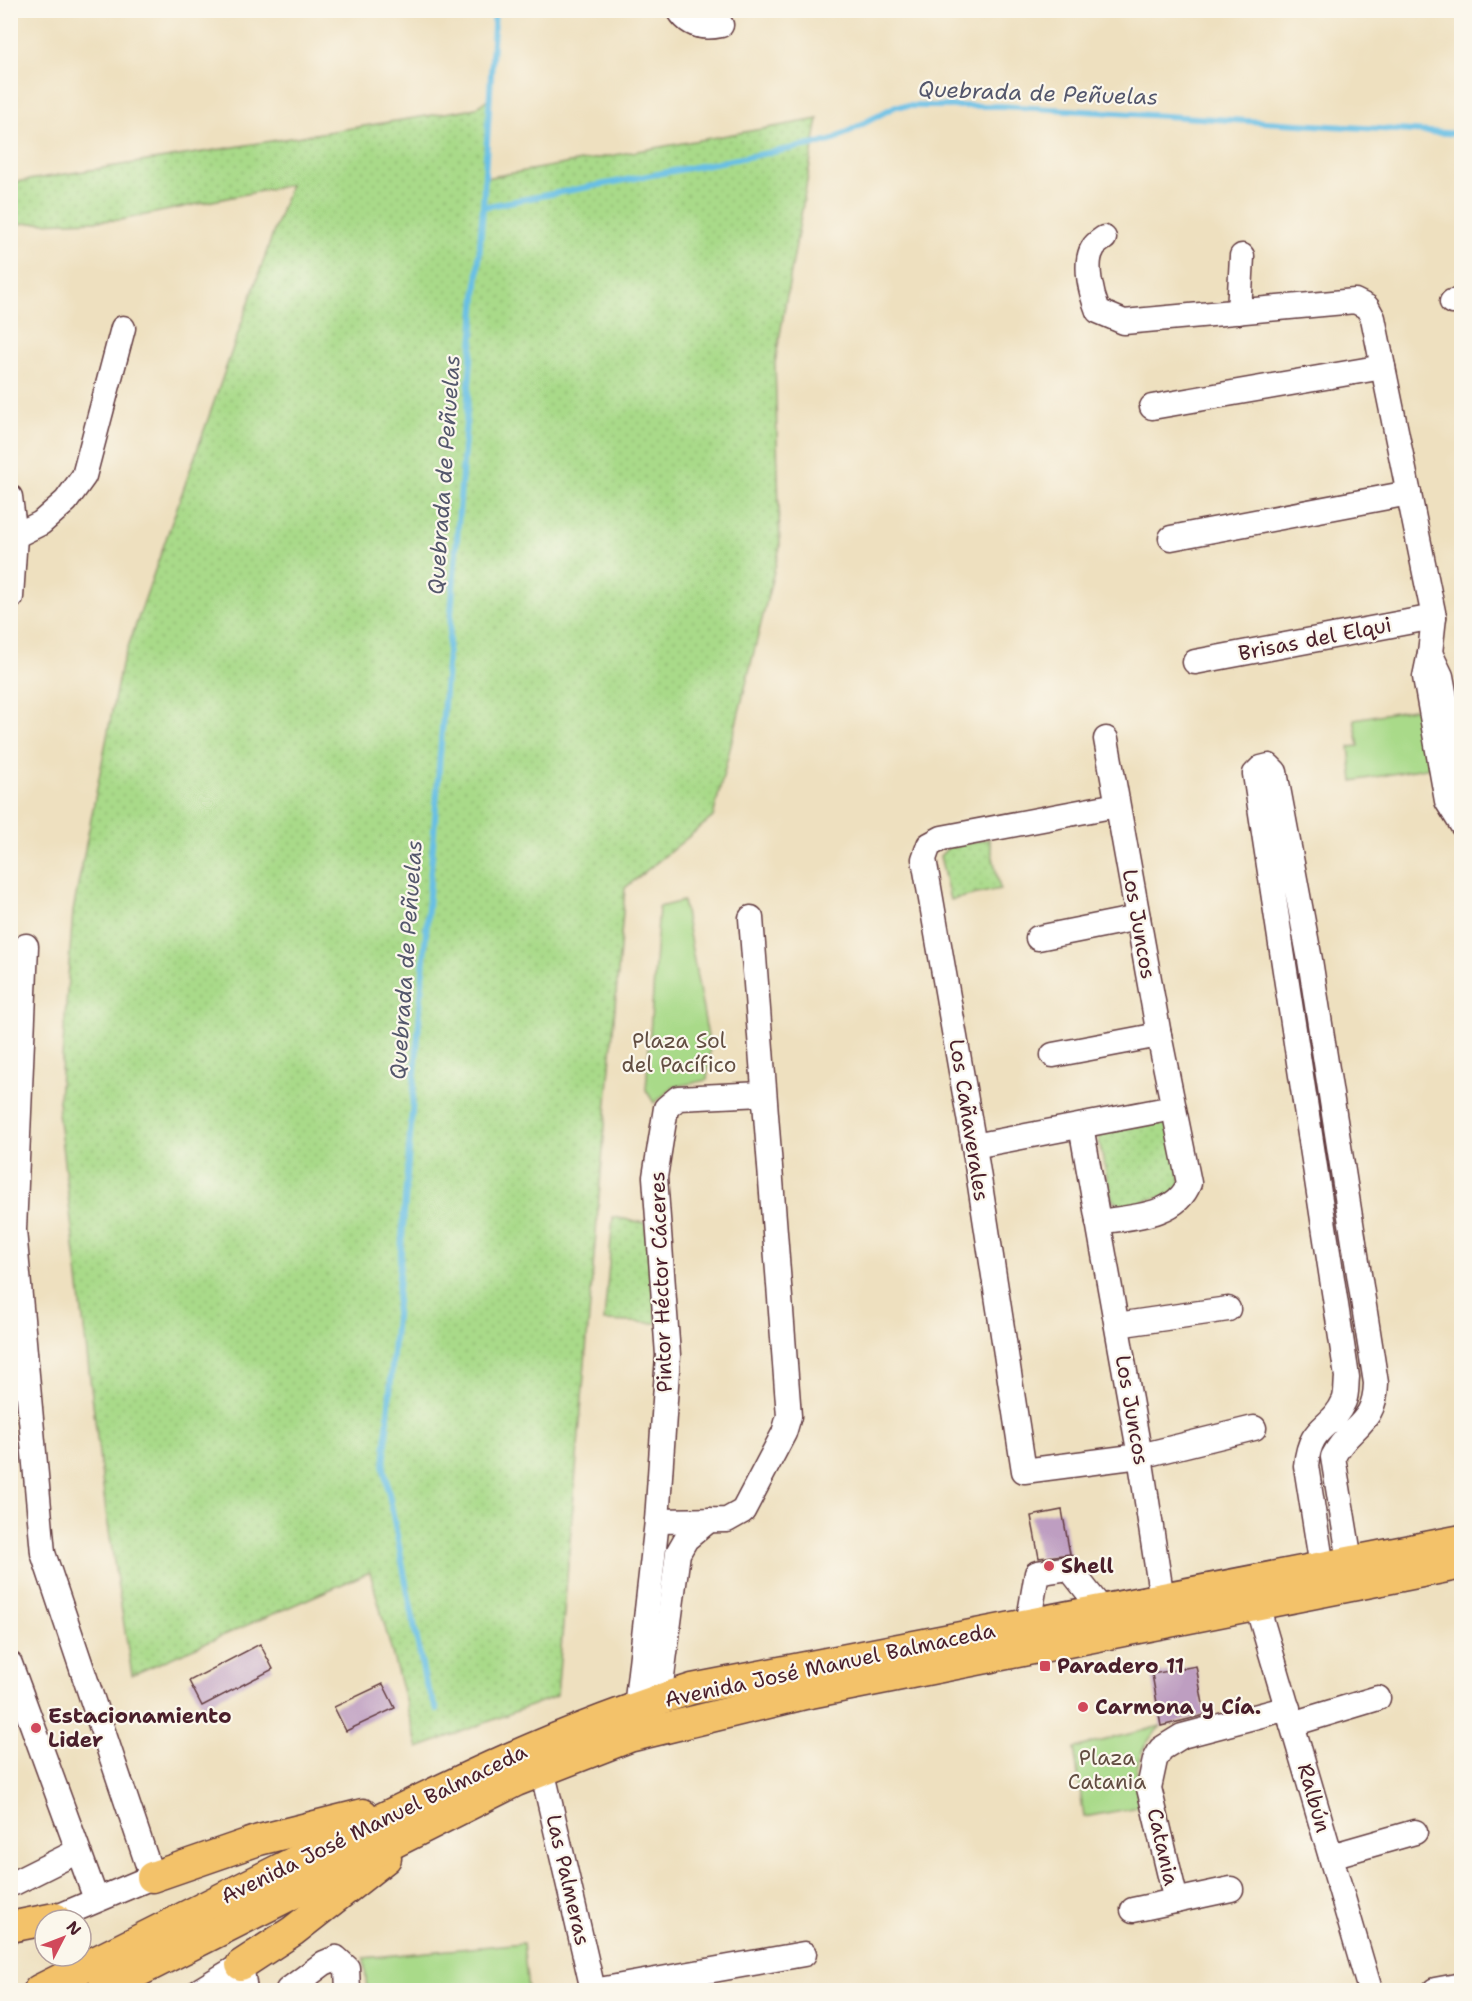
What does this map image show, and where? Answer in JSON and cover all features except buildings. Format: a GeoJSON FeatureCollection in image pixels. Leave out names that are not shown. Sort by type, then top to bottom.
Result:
{"type":"FeatureCollection","features":[{"type":"Feature","properties":{"kind":"main road","name":"Avenida José Manuel Balmaceda"},"geometry":{"type":"LineString","coordinates":[[102,1990],[419,1814],[537,1745],[647,1703],[692,1689],[1461,1540]]}},
{"type":"Feature","properties":{"kind":"main road","name":"Avenida José Manuel Balmaceda"},"geometry":{"type":"LineString","coordinates":[[39,1990],[419,1814],[629,1737],[805,1694],[1461,1564]]}},
{"type":"Feature","properties":{"kind":"main road"},"geometry":{"type":"LineString","coordinates":[[152,1877],[259,1840],[419,1814]]}},
{"type":"Feature","properties":{"kind":"main road"},"geometry":{"type":"LineString","coordinates":[[241,1984],[303,1924],[368,1874],[419,1814]]}},
{"type":"Feature","properties":{"kind":"main road"},"geometry":{"type":"LineString","coordinates":[[10,1927],[33,1923]]}},
{"type":"Feature","properties":{"kind":"street"},"geometry":{"type":"LineString","coordinates":[[679,10],[685,19],[699,27],[721,25]]}},
{"type":"Feature","properties":{"kind":"street"},"geometry":{"type":"LineString","coordinates":[[1104,238],[1093,248],[1090,263],[1093,297],[1098,311],[1124,322],[1355,301],[1367,307],[1373,318],[1434,617],[1425,677],[1447,801],[1461,820]]}},
{"type":"Feature","properties":{"kind":"street"},"geometry":{"type":"LineString","coordinates":[[1239,312],[1242,256]]}},
{"type":"Feature","properties":{"kind":"street"},"geometry":{"type":"LineString","coordinates":[[15,536],[41,523],[66,501],[84,476],[123,328]]}},
{"type":"Feature","properties":{"kind":"street"},"geometry":{"type":"LineString","coordinates":[[1152,407],[1383,367]]}},
{"type":"Feature","properties":{"kind":"street"},"geometry":{"type":"LineString","coordinates":[[1171,538],[1409,493]]}},
{"type":"Feature","properties":{"kind":"street"},"geometry":{"type":"LineString","coordinates":[[10,497],[15,536],[11,597]]}},
{"type":"Feature","properties":{"kind":"street","name":"Brisas del Elqui"},"geometry":{"type":"LineString","coordinates":[[1195,662],[1434,617]]}},
{"type":"Feature","properties":{"kind":"street"},"geometry":{"type":"LineString","coordinates":[[1430,653],[1441,676],[1459,756],[1461,789]]}},
{"type":"Feature","properties":{"kind":"street","name":"Los Juncos"},"geometry":{"type":"LineString","coordinates":[[1098,1222],[1159,1211],[1184,1195],[1189,1183],[1159,1035],[1106,739]]}},
{"type":"Feature","properties":{"kind":"street"},"geometry":{"type":"LineString","coordinates":[[1322,1567],[1306,1466],[1307,1450],[1315,1434],[1340,1410],[1346,1398],[1347,1377],[1255,774],[1261,768],[1269,766],[1275,772],[1310,960],[1376,1383],[1376,1401],[1370,1414],[1338,1448],[1333,1457],[1350,1561]]}},
{"type":"Feature","properties":{"kind":"street","name":"Los Cañaverales"},"geometry":{"type":"LineString","coordinates":[[1118,805],[942,838],[929,845],[924,859],[974,1146],[1024,1471],[1140,1456]]}},
{"type":"Feature","properties":{"kind":"street"},"geometry":{"type":"LineString","coordinates":[[657,1521],[728,1520],[743,1511],[784,1433],[789,1416],[751,918]]}},
{"type":"Feature","properties":{"kind":"street"},"geometry":{"type":"LineString","coordinates":[[1038,938],[1138,918]]}},
{"type":"Feature","properties":{"kind":"street"},"geometry":{"type":"LineString","coordinates":[[27,947],[13,1192],[14,1230],[43,1553],[152,1877],[76,1908]]}},
{"type":"Feature","properties":{"kind":"street"},"geometry":{"type":"LineString","coordinates":[[1284,963],[1310,960]]}},
{"type":"Feature","properties":{"kind":"street"},"geometry":{"type":"LineString","coordinates":[[1053,1055],[1159,1035]]}},
{"type":"Feature","properties":{"kind":"street","name":"Pintor Héctor Cáceres"},"geometry":{"type":"LineString","coordinates":[[647,1703],[668,1354],[655,1177],[666,1108],[678,1098],[763,1094]]}},
{"type":"Feature","properties":{"kind":"street"},"geometry":{"type":"LineString","coordinates":[[974,1146],[1173,1108]]}},
{"type":"Feature","properties":{"kind":"street"},"geometry":{"type":"LineString","coordinates":[[1308,1126],[1336,1123]]}},
{"type":"Feature","properties":{"kind":"street","name":"Los Juncos"},"geometry":{"type":"LineString","coordinates":[[1081,1126],[1140,1456],[1162,1599]]}},
{"type":"Feature","properties":{"kind":"street"},"geometry":{"type":"LineString","coordinates":[[1336,1308],[1364,1305]]}},
{"type":"Feature","properties":{"kind":"street"},"geometry":{"type":"LineString","coordinates":[[1117,1325],[1228,1309]]}},
{"type":"Feature","properties":{"kind":"street"},"geometry":{"type":"LineString","coordinates":[[1140,1456],[1254,1428]]}},
{"type":"Feature","properties":{"kind":"street"},"geometry":{"type":"LineString","coordinates":[[647,1703],[678,1553],[686,1539],[709,1520]]}},
{"type":"Feature","properties":{"kind":"street"},"geometry":{"type":"LineString","coordinates":[[1028,1625],[1037,1574],[1069,1568],[1103,1611]]}},
{"type":"Feature","properties":{"kind":"street","name":"Ralbún"},"geometry":{"type":"LineString","coordinates":[[1257,1605],[1370,1990]]}},
{"type":"Feature","properties":{"kind":"street"},"geometry":{"type":"LineString","coordinates":[[10,1664],[96,1899]]}},
{"type":"Feature","properties":{"kind":"street","name":"Catania"},"geometry":{"type":"LineString","coordinates":[[1176,1901],[1149,1788],[1155,1760],[1161,1749],[1182,1736],[1378,1698]]}},
{"type":"Feature","properties":{"kind":"street","name":"Las Palmeras"},"geometry":{"type":"LineString","coordinates":[[542,1769],[593,1990]]}},
{"type":"Feature","properties":{"kind":"street"},"geometry":{"type":"LineString","coordinates":[[1331,1856],[1415,1832]]}},
{"type":"Feature","properties":{"kind":"street"},"geometry":{"type":"LineString","coordinates":[[10,1882],[14,1883],[78,1851]]}},
{"type":"Feature","properties":{"kind":"street"},"geometry":{"type":"LineString","coordinates":[[1133,1910],[1231,1889]]}},
{"type":"Feature","properties":{"kind":"street"},"geometry":{"type":"LineString","coordinates":[[10,1941],[33,1929]]}},
{"type":"Feature","properties":{"kind":"street"},"geometry":{"type":"LineString","coordinates":[[599,1990],[804,1954]]}},
{"type":"Feature","properties":{"kind":"street"},"geometry":{"type":"LineString","coordinates":[[288,1990],[324,1962],[336,1958],[347,1968],[348,1990]]}},
{"type":"Feature","properties":{"kind":"street"},"geometry":{"type":"LineString","coordinates":[[200,1990],[241,1984]]}},
{"type":"Feature","properties":{"kind":"street"},"geometry":{"type":"LineString","coordinates":[[1435,1990],[1461,1985]]}},
{"type":"Feature","properties":{"kind":"green space","name":"Quebrada de Peñuelas"},"geometry":{"type":"Polygon","coordinates":[[[490,97],[485,178],[818,119],[775,363],[780,547],[713,817],[625,888],[557,1696],[418,1748],[370,1572],[132,1675],[106,1512],[58,1112],[73,911],[120,670],[290,185],[121,220],[11,224],[10,183],[476,108],[490,97]]]}},
{"type":"Feature","properties":{"kind":"green space"},"geometry":{"type":"Polygon","coordinates":[[[1418,708],[1431,767],[1353,781],[1349,747],[1359,746],[1354,719],[1418,708]]]}},
{"type":"Feature","properties":{"kind":"green space"},"geometry":{"type":"Polygon","coordinates":[[[989,839],[1000,889],[950,900],[940,856],[949,847],[989,839]]]}},
{"type":"Feature","properties":{"kind":"green space","name":"Plaza Sol del Pacífico"},"geometry":{"type":"Polygon","coordinates":[[[683,901],[710,1048],[707,1080],[674,1087],[654,1103],[646,1090],[659,907],[683,901]]]}},
{"type":"Feature","properties":{"kind":"green space"},"geometry":{"type":"Polygon","coordinates":[[[1170,1121],[1181,1183],[1175,1193],[1125,1206],[1112,1200],[1097,1132],[1170,1121]]]}},
{"type":"Feature","properties":{"kind":"green space"},"geometry":{"type":"Polygon","coordinates":[[[613,1217],[645,1223],[657,1323],[604,1321],[613,1217]]]}},
{"type":"Feature","properties":{"kind":"green space","name":"Plaza Catania"},"geometry":{"type":"Polygon","coordinates":[[[1161,1726],[1145,1745],[1138,1763],[1139,1807],[1084,1817],[1074,1748],[1161,1726]]]}},
{"type":"Feature","properties":{"kind":"green space"},"geometry":{"type":"Polygon","coordinates":[[[523,1943],[528,1990],[367,1990],[364,1958],[523,1943]]]}},
{"type":"Feature","properties":{"kind":"waterway","name":"Quebrada de Peñuelas"},"geometry":{"type":"LineString","coordinates":[[483,207],[495,10]]}},
{"type":"Feature","properties":{"kind":"waterway","name":"Quebrada de Peñuelas"},"geometry":{"type":"LineString","coordinates":[[437,1710],[425,1681],[384,1468],[483,207],[831,141],[896,106],[1001,106],[1462,134]]}},
{"type":"Feature","properties":{"kind":"place","name":"Shell"},"geometry":{"type":"Point","coordinates":[1049,1566]}},
{"type":"Feature","properties":{"kind":"place","name":"Paradero 11"},"geometry":{"type":"Point","coordinates":[1045,1666]}},
{"type":"Feature","properties":{"kind":"place","name":"Carmona y Cía."},"geometry":{"type":"Point","coordinates":[1083,1707]}},
{"type":"Feature","properties":{"kind":"place","name":"Estacionamiento Lider"},"geometry":{"type":"Point","coordinates":[36,1728]}}]}
